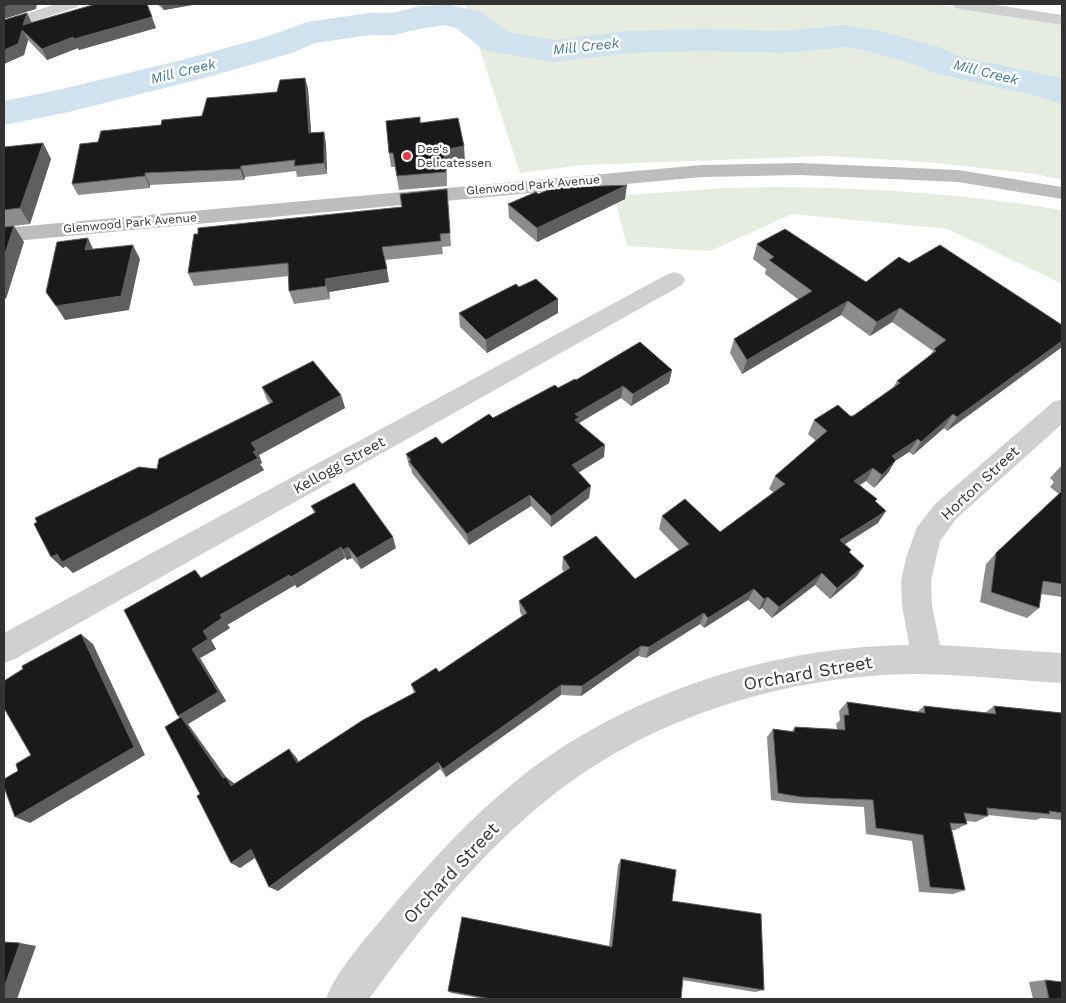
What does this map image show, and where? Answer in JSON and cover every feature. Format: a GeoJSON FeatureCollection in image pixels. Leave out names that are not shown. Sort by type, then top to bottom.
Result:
{"type":"FeatureCollection","features":[{"type":"Feature","properties":{"kind":"main road","name":"Glenwood Park Avenue"},"geometry":{"type":"LineString","coordinates":[[4,235],[624,177],[730,169],[801,169],[958,176],[1062,194]]}},
{"type":"Feature","properties":{"kind":"street"},"geometry":{"type":"LineString","coordinates":[[4,26],[70,4]]}},
{"type":"Feature","properties":{"kind":"street"},"geometry":{"type":"LineString","coordinates":[[960,4],[1062,20]]}},
{"type":"Feature","properties":{"kind":"street","name":"Kellogg Street"},"geometry":{"type":"LineString","coordinates":[[4,650],[674,280]]}},
{"type":"Feature","properties":{"kind":"street","name":"Horton Street"},"geometry":{"type":"LineString","coordinates":[[927,659],[917,605],[916,581],[920,558],[927,536],[946,511],[1062,409]]}},
{"type":"Feature","properties":{"kind":"street","name":"Orchard Street"},"geometry":{"type":"LineString","coordinates":[[345,999],[382,947],[467,850],[518,802],[559,770],[618,734],[684,704],[729,688],[785,674],[866,661],[927,659],[1062,668]]}},
{"type":"Feature","properties":{"kind":"shaded area"},"geometry":{"type":"Polygon","coordinates":[[[465,4],[935,4],[1062,25],[1062,180],[1036,174],[927,162],[828,156],[583,165],[520,173],[465,4]]]}},
{"type":"Feature","properties":{"kind":"shaded area"},"geometry":{"type":"Polygon","coordinates":[[[778,187],[920,193],[1027,204],[1062,210],[1062,284],[948,229],[792,214],[710,251],[627,246],[614,196],[725,188],[778,187]]]}},
{"type":"Feature","properties":{"kind":"building"},"geometry":{"type":"Polygon","coordinates":[[[96,4],[147,4],[152,17],[74,39],[73,37],[42,49],[22,30],[18,44],[4,50],[4,20],[27,13],[23,25],[96,4]]]}},
{"type":"Feature","properties":{"kind":"building"},"geometry":{"type":"Polygon","coordinates":[[[305,78],[309,133],[324,132],[324,163],[294,166],[295,160],[241,166],[240,169],[145,173],[145,176],[72,184],[80,144],[98,142],[101,131],[161,125],[162,120],[202,116],[207,98],[277,92],[280,80],[305,78]]]}},
{"type":"Feature","properties":{"kind":"building"},"geometry":{"type":"Polygon","coordinates":[[[420,117],[420,123],[458,118],[464,146],[444,150],[446,172],[397,176],[393,153],[389,153],[386,121],[420,117]]]}},
{"type":"Feature","properties":{"kind":"building"},"geometry":{"type":"Polygon","coordinates":[[[43,143],[20,208],[4,210],[4,147],[43,143]]]}},
{"type":"Feature","properties":{"kind":"building"},"geometry":{"type":"Polygon","coordinates":[[[627,185],[537,228],[508,204],[536,192],[538,194],[553,188],[627,185]]]}},
{"type":"Feature","properties":{"kind":"building"},"geometry":{"type":"Polygon","coordinates":[[[447,189],[450,233],[440,234],[441,241],[382,247],[387,269],[325,279],[326,286],[289,291],[288,263],[188,273],[194,234],[198,234],[198,228],[402,207],[400,194],[447,189]]]}},
{"type":"Feature","properties":{"kind":"building"},"geometry":{"type":"Polygon","coordinates":[[[14,226],[4,257],[4,227],[14,226]]]}},
{"type":"Feature","properties":{"kind":"building"},"geometry":{"type":"Polygon","coordinates":[[[785,229],[866,282],[899,257],[909,263],[940,245],[1062,325],[1062,341],[957,417],[953,414],[921,442],[918,439],[892,456],[896,460],[882,475],[873,468],[854,481],[877,499],[875,501],[886,511],[840,540],[851,550],[849,552],[864,566],[837,588],[822,573],[779,607],[768,597],[764,599],[754,589],[708,618],[704,613],[649,647],[641,646],[582,686],[561,685],[443,769],[438,762],[269,887],[251,849],[231,863],[197,796],[200,794],[165,727],[181,717],[223,778],[226,777],[231,786],[289,749],[297,763],[363,720],[416,692],[411,684],[436,668],[439,672],[527,613],[519,601],[570,568],[563,557],[596,536],[635,579],[689,544],[662,516],[685,499],[720,532],[785,484],[775,476],[827,431],[814,420],[838,405],[850,416],[853,416],[900,383],[897,381],[936,351],[934,349],[946,340],[900,308],[877,322],[848,301],[747,360],[734,339],[812,291],[769,260],[774,257],[757,244],[785,229]]]}},
{"type":"Feature","properties":{"kind":"building"},"geometry":{"type":"Polygon","coordinates":[[[88,238],[85,250],[133,245],[121,296],[56,306],[46,292],[57,242],[88,238]]]}},
{"type":"Feature","properties":{"kind":"building"},"geometry":{"type":"Polygon","coordinates":[[[536,279],[558,299],[486,340],[459,313],[516,284],[519,287],[536,279]]]}},
{"type":"Feature","properties":{"kind":"building"},"geometry":{"type":"Polygon","coordinates":[[[640,342],[672,370],[633,394],[623,386],[575,414],[579,417],[575,420],[605,445],[572,465],[591,486],[551,516],[530,495],[467,534],[409,461],[411,460],[406,454],[436,437],[442,444],[489,414],[493,418],[555,385],[558,388],[576,380],[640,342]]]}},
{"type":"Feature","properties":{"kind":"building"},"geometry":{"type":"Polygon","coordinates":[[[313,361],[341,395],[251,443],[256,450],[253,452],[258,458],[62,562],[57,554],[51,557],[34,524],[37,522],[35,518],[139,467],[157,469],[159,459],[273,402],[262,387],[313,361]]]}},
{"type":"Feature","properties":{"kind":"building"},"geometry":{"type":"Polygon","coordinates":[[[354,483],[393,537],[357,558],[348,547],[343,550],[341,547],[291,577],[289,575],[220,615],[222,618],[203,631],[208,639],[192,649],[218,692],[178,716],[124,610],[195,570],[201,578],[316,512],[311,506],[354,483]]]}},
{"type":"Feature","properties":{"kind":"building"},"geometry":{"type":"Polygon","coordinates":[[[1062,491],[1062,584],[1043,581],[1039,608],[991,592],[996,553],[1062,491]]]}},
{"type":"Feature","properties":{"kind":"building"},"geometry":{"type":"Polygon","coordinates":[[[81,634],[134,747],[15,817],[4,787],[4,779],[18,771],[16,764],[31,755],[4,708],[4,681],[23,669],[22,666],[81,634]]]}},
{"type":"Feature","properties":{"kind":"building"},"geometry":{"type":"Polygon","coordinates":[[[847,702],[925,713],[924,706],[996,714],[994,706],[1062,713],[1062,813],[1049,811],[1050,814],[987,808],[988,816],[964,813],[967,824],[950,823],[965,890],[930,887],[923,835],[876,828],[873,800],[801,797],[778,793],[773,729],[794,732],[795,727],[845,730],[844,715],[849,715],[847,702]]]}},
{"type":"Feature","properties":{"kind":"building"},"geometry":{"type":"Polygon","coordinates":[[[621,859],[676,870],[672,901],[761,914],[764,990],[683,977],[681,999],[491,999],[448,991],[462,917],[612,947],[621,859]]]}},
{"type":"Feature","properties":{"kind":"building"},"geometry":{"type":"Polygon","coordinates":[[[4,942],[20,943],[4,988],[4,942]]]}},
{"type":"Feature","properties":{"kind":"building"},"geometry":{"type":"Polygon","coordinates":[[[1045,980],[1062,982],[1062,999],[1049,999],[1045,980]]]}},
{"type":"Feature","properties":{"kind":"waterway","name":"Mill Creek"},"geometry":{"type":"LineString","coordinates":[[4,113],[69,100],[95,92],[190,70],[279,45],[307,33],[370,24],[394,24],[416,18],[445,14],[469,20],[497,42],[553,51],[628,42],[703,40],[783,42],[846,36],[867,39],[924,55],[951,66],[1049,87],[1062,92]]}},
{"type":"Feature","properties":{"kind":"place","name":"Dee's Delicatessen"},"geometry":{"type":"Point","coordinates":[407,156]}}]}
